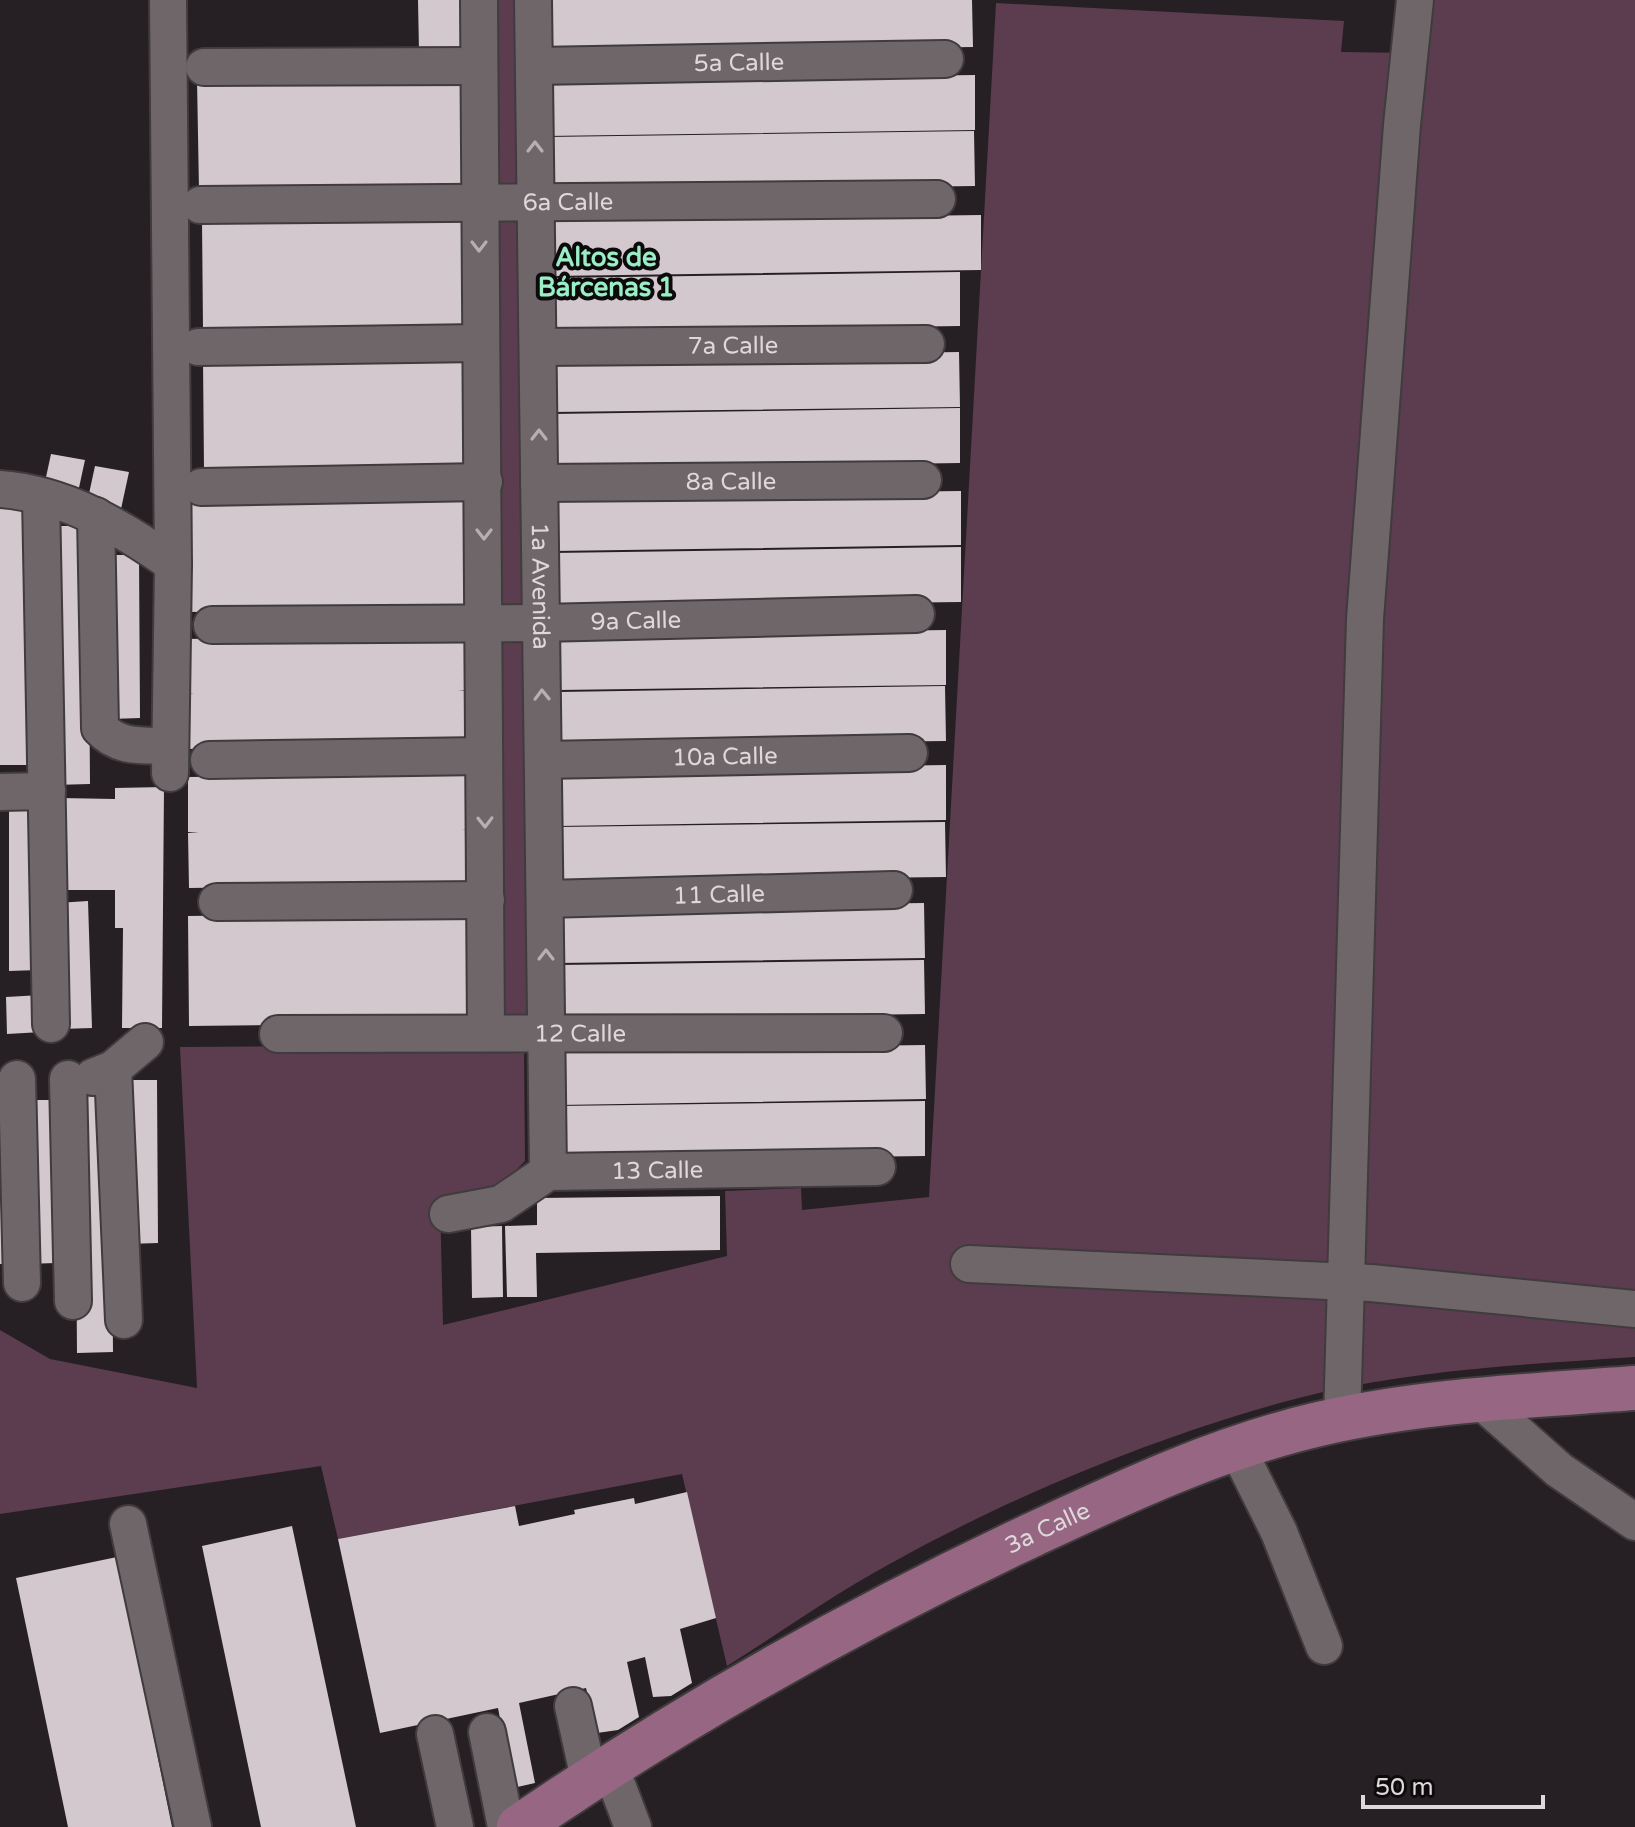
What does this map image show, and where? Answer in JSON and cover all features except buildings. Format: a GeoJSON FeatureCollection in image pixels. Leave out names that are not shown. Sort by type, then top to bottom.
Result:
{"type":"FeatureCollection","features":[{"type":"Feature","properties":{"kind":"main road","name":"3a Calle"},"geometry":{"type":"LineString","coordinates":[[518,1826],[712,1703],[950,1573],[1089,1508],[1237,1448],[1342,1420],[1479,1399],[1635,1388]]}},
{"type":"Feature","properties":{"kind":"street"},"geometry":{"type":"LineString","coordinates":[[96,516],[100,728],[109,738],[170,760],[173,564],[168,0]]}},
{"type":"Feature","properties":{"kind":"street"},"geometry":{"type":"LineString","coordinates":[[479,0],[486,1032]]}},
{"type":"Feature","properties":{"kind":"street","name":"1a Avenida"},"geometry":{"type":"LineString","coordinates":[[533,0],[548,1172]]}},
{"type":"Feature","properties":{"kind":"street"},"geometry":{"type":"LineString","coordinates":[[1342,1420],[1365,619],[1402,125],[1415,0]]}},
{"type":"Feature","properties":{"kind":"street","name":"5a Calle"},"geometry":{"type":"LineString","coordinates":[[535,66],[945,59]]}},
{"type":"Feature","properties":{"kind":"street"},"geometry":{"type":"LineString","coordinates":[[204,67],[479,66]]}},
{"type":"Feature","properties":{"kind":"street","name":"6a Calle"},"geometry":{"type":"LineString","coordinates":[[200,205],[937,199]]}},
{"type":"Feature","properties":{"kind":"street"},"geometry":{"type":"LineString","coordinates":[[198,347],[480,343]]}},
{"type":"Feature","properties":{"kind":"street","name":"7a Calle"},"geometry":{"type":"LineString","coordinates":[[539,347],[926,344]]}},
{"type":"Feature","properties":{"kind":"street","name":"8a Calle"},"geometry":{"type":"LineString","coordinates":[[539,483],[923,480]]}},
{"type":"Feature","properties":{"kind":"street"},"geometry":{"type":"LineString","coordinates":[[201,487],[484,482]]}},
{"type":"Feature","properties":{"kind":"street"},"geometry":{"type":"LineString","coordinates":[[0,489],[41,497],[96,516],[124,529],[173,564]]}},
{"type":"Feature","properties":{"kind":"street"},"geometry":{"type":"LineString","coordinates":[[41,497],[51,1024]]}},
{"type":"Feature","properties":{"kind":"street","name":"9a Calle"},"geometry":{"type":"LineString","coordinates":[[212,625],[541,623],[916,614]]}},
{"type":"Feature","properties":{"kind":"street","name":"10a Calle"},"geometry":{"type":"LineString","coordinates":[[543,760],[909,753]]}},
{"type":"Feature","properties":{"kind":"street"},"geometry":{"type":"LineString","coordinates":[[209,760],[484,756]]}},
{"type":"Feature","properties":{"kind":"street"},"geometry":{"type":"LineString","coordinates":[[0,792],[47,791]]}},
{"type":"Feature","properties":{"kind":"street","name":"11 Calle"},"geometry":{"type":"LineString","coordinates":[[545,899],[894,890]]}},
{"type":"Feature","properties":{"kind":"street"},"geometry":{"type":"LineString","coordinates":[[217,902],[486,900]]}},
{"type":"Feature","properties":{"kind":"street","name":"12 Calle"},"geometry":{"type":"LineString","coordinates":[[278,1034],[884,1033]]}},
{"type":"Feature","properties":{"kind":"street"},"geometry":{"type":"LineString","coordinates":[[22,1283],[9,1078],[87,1079],[113,1069],[145,1042]]}},
{"type":"Feature","properties":{"kind":"street"},"geometry":{"type":"LineString","coordinates":[[113,1069],[124,1320]]}},
{"type":"Feature","properties":{"kind":"street"},"geometry":{"type":"LineString","coordinates":[[68,1079],[73,1301]]}},
{"type":"Feature","properties":{"kind":"street","name":"13 Calle"},"geometry":{"type":"LineString","coordinates":[[548,1172],[877,1167]]}},
{"type":"Feature","properties":{"kind":"street"},"geometry":{"type":"LineString","coordinates":[[448,1214],[501,1204],[548,1172]]}},
{"type":"Feature","properties":{"kind":"street"},"geometry":{"type":"LineString","coordinates":[[969,1264],[1344,1283],[1635,1309]]}},
{"type":"Feature","properties":{"kind":"street"},"geometry":{"type":"LineString","coordinates":[[1479,1399],[1559,1470],[1635,1522]]}},
{"type":"Feature","properties":{"kind":"street"},"geometry":{"type":"LineString","coordinates":[[1237,1448],[1279,1532],[1324,1646]]}},
{"type":"Feature","properties":{"kind":"street"},"geometry":{"type":"LineString","coordinates":[[128,1524],[193,1827]]}},
{"type":"Feature","properties":{"kind":"street"},"geometry":{"type":"LineString","coordinates":[[573,1706],[601,1776],[633,1827]]}},
{"type":"Feature","properties":{"kind":"street"},"geometry":{"type":"LineString","coordinates":[[487,1732],[518,1826]]}},
{"type":"Feature","properties":{"kind":"street"},"geometry":{"type":"LineString","coordinates":[[435,1734],[455,1827]]}},
{"type":"Feature","properties":{"kind":"shaded area"},"geometry":{"type":"Polygon","coordinates":[[[479,0],[533,0],[546,1033],[486,1032],[479,0]]]}},
{"type":"Feature","properties":{"kind":"shaded area"},"geometry":{"type":"Polygon","coordinates":[[[1421,0],[1635,0],[1635,1357],[1478,1368],[1361,1384],[1213,1423],[1042,1488],[935,1539],[845,1590],[727,1666],[682,1474],[338,1539],[321,1466],[0,1514],[0,1330],[50,1359],[197,1388],[180,1047],[524,1045],[525,1161],[509,1177],[509,1198],[440,1200],[443,1325],[727,1256],[725,1191],[801,1188],[802,1210],[929,1197],[996,3],[1344,21],[1341,52],[1415,53],[1421,0]]]}},
{"type":"Feature","properties":{"kind":"district","name":"Altos de Bárcenas 1"},"geometry":{"type":"Point","coordinates":[606,272]}}]}
